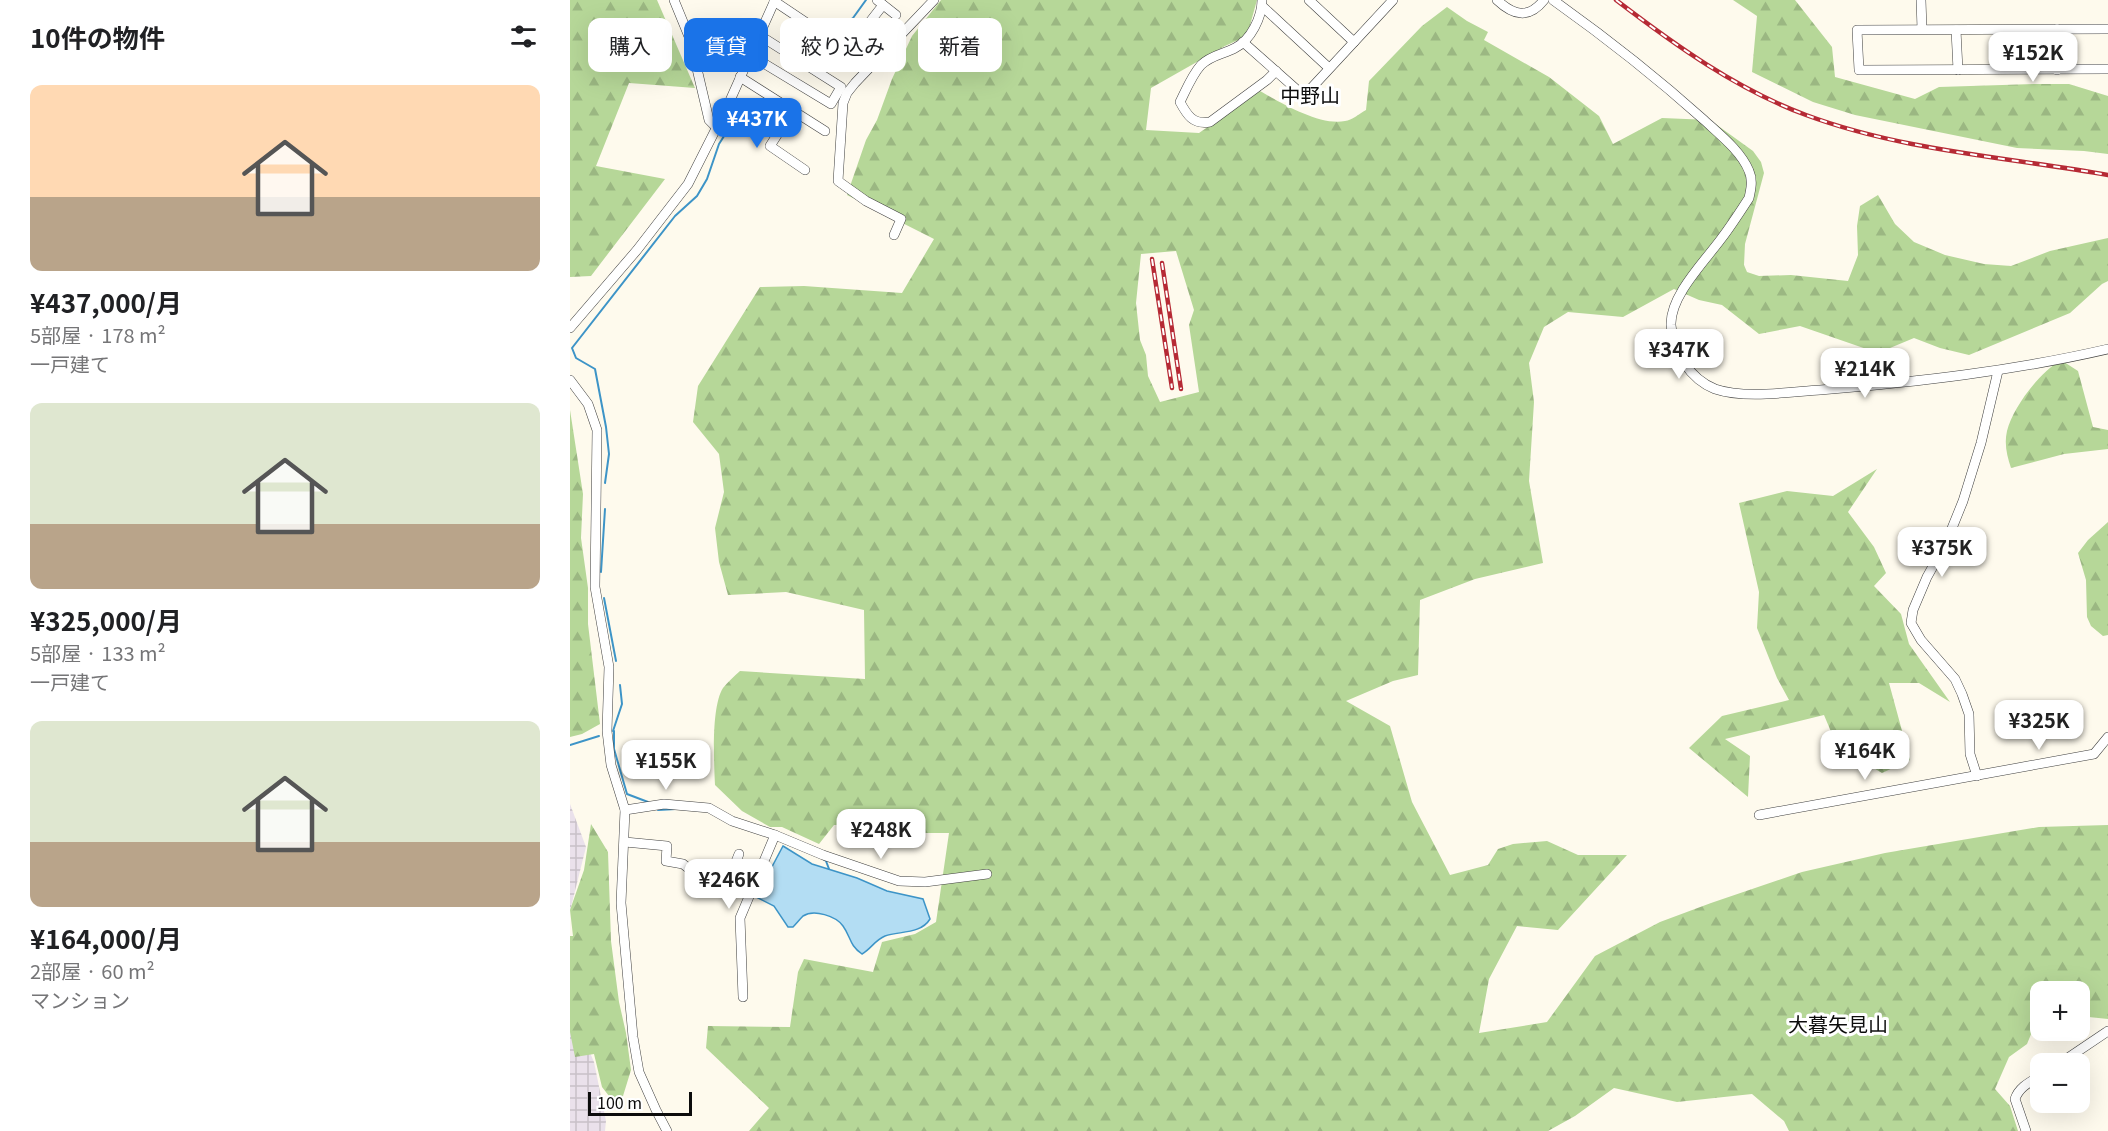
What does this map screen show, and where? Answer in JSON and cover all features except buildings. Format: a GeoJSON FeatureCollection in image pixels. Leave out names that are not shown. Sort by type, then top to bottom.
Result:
{"type":"FeatureCollection","features":[{"type":"Feature","properties":{"kind":"street"},"geometry":{"type":"LineString","coordinates":[[674,0],[690,39],[710,120],[717,128]]}},
{"type":"Feature","properties":{"kind":"street"},"geometry":{"type":"LineString","coordinates":[[894,235],[901,219],[866,201],[838,181],[843,103],[855,83],[933,0]]}},
{"type":"Feature","properties":{"kind":"street"},"geometry":{"type":"LineString","coordinates":[[1309,0],[1354,42]]}},
{"type":"Feature","properties":{"kind":"street"},"geometry":{"type":"LineString","coordinates":[[1244,42],[1304,96],[1393,0]]}},
{"type":"Feature","properties":{"kind":"street"},"geometry":{"type":"LineString","coordinates":[[1497,0],[1508,10],[1524,14],[1536,10],[1544,0]]}},
{"type":"Feature","properties":{"kind":"street"},"geometry":{"type":"LineString","coordinates":[[1553,0],[1624,53],[1689,107],[1719,134],[1742,159],[1750,172],[1752,186],[1749,198],[1682,291],[1673,314],[1671,324],[1678,351],[1685,366],[1699,381],[1716,389],[1734,393],[1778,393],[1998,371],[2108,350]]}},
{"type":"Feature","properties":{"kind":"street"},"geometry":{"type":"LineString","coordinates":[[1922,0],[1922,29]]}},
{"type":"Feature","properties":{"kind":"street"},"geometry":{"type":"LineString","coordinates":[[767,18],[775,1],[852,53],[880,2],[896,15]]}},
{"type":"Feature","properties":{"kind":"street"},"geometry":{"type":"LineString","coordinates":[[1276,70],[1267,80],[1210,122],[1196,122],[1179,102],[1201,65],[1235,48],[1252,33],[1262,3],[1329,68]]}},
{"type":"Feature","properties":{"kind":"street"},"geometry":{"type":"LineString","coordinates":[[2057,29],[2057,70]]}},
{"type":"Feature","properties":{"kind":"street"},"geometry":{"type":"LineString","coordinates":[[2108,29],[1857,30],[1859,70],[2108,69]]}},
{"type":"Feature","properties":{"kind":"street"},"geometry":{"type":"LineString","coordinates":[[1956,30],[1958,70]]}},
{"type":"Feature","properties":{"kind":"street"},"geometry":{"type":"LineString","coordinates":[[768,41],[841,87],[831,104],[768,66]]}},
{"type":"Feature","properties":{"kind":"street"},"geometry":{"type":"LineString","coordinates":[[570,328],[637,250],[688,184],[742,72]]}},
{"type":"Feature","properties":{"kind":"street"},"geometry":{"type":"LineString","coordinates":[[740,77],[825,131]]}},
{"type":"Feature","properties":{"kind":"street"},"geometry":{"type":"LineString","coordinates":[[728,105],[777,135],[770,146],[806,170]]}},
{"type":"Feature","properties":{"kind":"street"},"geometry":{"type":"LineString","coordinates":[[781,128],[792,110]]}},
{"type":"Feature","properties":{"kind":"street"},"geometry":{"type":"LineString","coordinates":[[1977,776],[1970,754],[1969,714],[1962,694],[1955,679],[1921,640],[1911,623],[1913,610],[1927,577],[1946,543],[1963,501],[1981,443],[1998,371]]}},
{"type":"Feature","properties":{"kind":"street"},"geometry":{"type":"LineString","coordinates":[[570,380],[588,404],[597,430],[595,587],[609,667],[607,731],[611,765],[625,810],[621,903],[633,1037],[639,1072],[667,1131]]}},
{"type":"Feature","properties":{"kind":"street"},"geometry":{"type":"LineString","coordinates":[[1759,815],[2094,754],[2108,737]]}},
{"type":"Feature","properties":{"kind":"street"},"geometry":{"type":"LineString","coordinates":[[625,810],[664,804],[709,808],[732,821],[899,881],[925,882],[987,874]]}},
{"type":"Feature","properties":{"kind":"street"},"geometry":{"type":"LineString","coordinates":[[743,997],[740,918],[776,835]]}},
{"type":"Feature","properties":{"kind":"street"},"geometry":{"type":"LineString","coordinates":[[625,842],[667,846],[666,861],[683,864],[712,887],[729,879],[739,854]]}},
{"type":"Feature","properties":{"kind":"street"},"geometry":{"type":"LineString","coordinates":[[2075,1053],[2108,1031]]}},
{"type":"Feature","properties":{"kind":"street"},"geometry":{"type":"LineString","coordinates":[[2026,1131],[2015,1099],[2018,1091],[2030,1083]]}},
{"type":"Feature","properties":{"kind":"shaded area"},"geometry":{"type":"Polygon","coordinates":[[[570,804],[586,847],[570,911],[570,804]]]}},
{"type":"Feature","properties":{"kind":"shaded area"},"geometry":{"type":"Polygon","coordinates":[[[570,1006],[594,1062],[606,1121],[605,1131],[570,1131],[570,1006]]]}},
{"type":"Feature","properties":{"kind":"green space"},"geometry":{"type":"Polygon","coordinates":[[[570,0],[657,0],[665,18],[588,18],[588,72],[672,72],[672,35],[684,63],[684,72],[688,72],[695,88],[629,83],[596,166],[665,179],[591,276],[570,277],[570,0]]]}},
{"type":"Feature","properties":{"kind":"green space"},"geometry":{"type":"Polygon","coordinates":[[[941,0],[1257,0],[1247,36],[1151,88],[1146,130],[1199,133],[1260,91],[1313,117],[1335,122],[1353,118],[1366,110],[1369,81],[1422,26],[1447,7],[1488,32],[1484,40],[1549,77],[1599,116],[1613,144],[1662,118],[1710,120],[1753,151],[1761,162],[1764,173],[1745,244],[1744,265],[1747,272],[1759,276],[1791,275],[1848,281],[1858,255],[1857,226],[1860,206],[1878,195],[1895,224],[1914,242],[1945,255],[1984,264],[2011,266],[2050,251],[2108,238],[2108,281],[2070,313],[1969,355],[1940,348],[1914,338],[1878,353],[1800,326],[1759,334],[1722,305],[1699,300],[1674,289],[1623,317],[1568,312],[1544,327],[1529,363],[1534,402],[1529,481],[1543,563],[1475,579],[1420,600],[1418,675],[1393,681],[1346,701],[1390,726],[1412,802],[1450,875],[1488,865],[1498,849],[1513,844],[1547,841],[1578,855],[1627,855],[1558,930],[1517,926],[1489,979],[1479,1033],[1547,1022],[1595,956],[1660,922],[1802,872],[1885,853],[2039,827],[2108,825],[2108,1019],[2090,1017],[2090,981],[2030,981],[2030,1037],[2027,1044],[2009,1057],[1995,1089],[2010,1106],[2018,1131],[1789,1131],[1784,1121],[1752,1094],[1677,1102],[1614,1088],[1575,1116],[1548,1131],[749,1131],[769,1108],[706,1048],[708,1026],[790,1027],[798,972],[804,959],[873,972],[882,942],[915,934],[936,922],[949,833],[884,833],[863,825],[834,825],[819,844],[782,827],[770,827],[742,811],[715,785],[715,721],[723,688],[740,671],[865,679],[864,610],[786,592],[728,595],[719,562],[715,528],[724,492],[719,454],[693,422],[698,386],[760,287],[804,286],[902,293],[934,239],[847,195],[866,140],[877,120],[895,72],[906,72],[906,49],[918,29],[918,72],[1002,72],[1002,18],[926,18],[941,0]],[[1176,251],[1141,254],[1136,303],[1140,340],[1146,355],[1148,376],[1160,402],[1199,392],[1189,325],[1194,310],[1176,251]]]}},
{"type":"Feature","properties":{"kind":"green space"},"geometry":{"type":"Polygon","coordinates":[[[1733,0],[1795,0],[1832,47],[1835,77],[1915,99],[1939,87],[2035,84],[2069,84],[2108,96],[2108,154],[2017,148],[1855,115],[1813,102],[1752,72],[1757,16],[1733,0]]]}},
{"type":"Feature","properties":{"kind":"green space"},"geometry":{"type":"Polygon","coordinates":[[[2061,360],[2078,371],[2093,427],[2108,430],[2108,449],[2064,454],[2011,468],[2006,441],[2007,431],[2015,411],[2036,381],[2061,360]]]}},
{"type":"Feature","properties":{"kind":"green space"},"geometry":{"type":"Polygon","coordinates":[[[570,410],[583,494],[581,538],[588,588],[588,624],[600,724],[582,734],[570,737],[570,410]]]}},
{"type":"Feature","properties":{"kind":"green space"},"geometry":{"type":"Polygon","coordinates":[[[1877,469],[1848,512],[1874,547],[1886,573],[1874,586],[1901,614],[1909,644],[1950,702],[1919,683],[1889,683],[1910,760],[1882,773],[1837,746],[1824,715],[1725,739],[1750,756],[1748,797],[1689,748],[1722,716],[1789,700],[1777,678],[1757,628],[1759,592],[1739,503],[1787,491],[1833,496],[1877,469]]]}},
{"type":"Feature","properties":{"kind":"green space"},"geometry":{"type":"Polygon","coordinates":[[[2108,522],[2108,635],[2103,636],[2091,626],[2087,617],[2086,580],[2078,553],[2088,540],[2108,522]]]}},
{"type":"Feature","properties":{"kind":"green space"},"geometry":{"type":"Polygon","coordinates":[[[591,824],[608,852],[611,941],[631,1070],[619,1109],[602,1087],[594,1054],[575,1057],[570,1032],[570,936],[573,936],[570,910],[584,870],[591,824]]]}},
{"type":"Feature","properties":{"kind":"water"},"geometry":{"type":"Polygon","coordinates":[[[783,846],[812,864],[857,878],[887,891],[923,899],[930,919],[916,930],[885,936],[862,954],[852,944],[840,922],[830,917],[819,913],[808,914],[793,927],[788,927],[774,906],[756,897],[783,846]]]}},
{"type":"Feature","properties":{"kind":"waterway"},"geometry":{"type":"LineString","coordinates":[[853,18],[866,0]]}},
{"type":"Feature","properties":{"kind":"waterway"},"geometry":{"type":"LineString","coordinates":[[605,483],[609,454],[595,369],[576,358],[572,348],[675,216],[697,196],[707,179],[719,144],[726,133]]}},
{"type":"Feature","properties":{"kind":"waterway"},"geometry":{"type":"LineString","coordinates":[[601,572],[605,509]]}},
{"type":"Feature","properties":{"kind":"waterway"},"geometry":{"type":"LineString","coordinates":[[604,598],[616,661]]}},
{"type":"Feature","properties":{"kind":"waterway"},"geometry":{"type":"LineString","coordinates":[[613,731],[622,704],[620,685]]}},
{"type":"Feature","properties":{"kind":"waterway"},"geometry":{"type":"LineString","coordinates":[[614,731],[614,749],[627,794],[648,802]]}},
{"type":"Feature","properties":{"kind":"waterway"},"geometry":{"type":"LineString","coordinates":[[570,745],[599,736]]}},
{"type":"Feature","properties":{"kind":"waterway"},"geometry":{"type":"LineString","coordinates":[[658,810],[676,809]]}},
{"type":"Feature","properties":{"kind":"waterway"},"geometry":{"type":"LineString","coordinates":[[823,859],[829,869]]}},
{"type":"Feature","properties":{"kind":"railway"},"geometry":{"type":"LineString","coordinates":[[1616,0],[1707,65],[1755,92],[1806,115],[1880,137],[1918,145],[2108,175]]}},
{"type":"Feature","properties":{"kind":"railway"},"geometry":{"type":"LineString","coordinates":[[1152,259],[1172,388]]}},
{"type":"Feature","properties":{"kind":"railway"},"geometry":{"type":"LineString","coordinates":[[1162,263],[1181,389]]}},
{"type":"Feature","properties":{"kind":"district","name":"中野山"},"geometry":{"type":"Point","coordinates":[1310,96]}},
{"type":"Feature","properties":{"kind":"district","name":"大暮矢見山"},"geometry":{"type":"Point","coordinates":[1838,1025]}}]}
